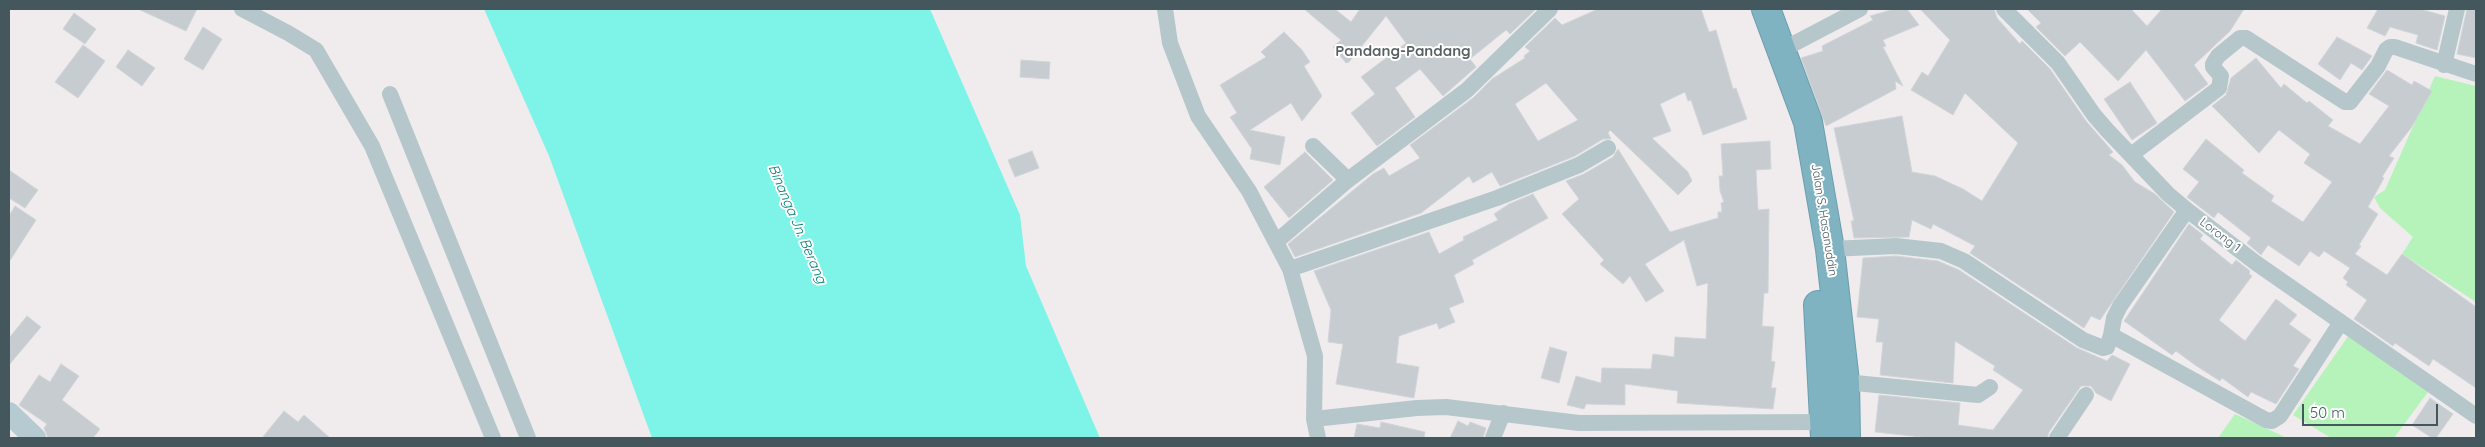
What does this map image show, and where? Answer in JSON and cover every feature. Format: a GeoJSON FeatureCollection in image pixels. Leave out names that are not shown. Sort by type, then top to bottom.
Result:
{"type":"FeatureCollection","features":[{"type":"Feature","properties":{"kind":"highway","name":"Jalan S. Hasanuddin"},"geometry":{"type":"LineString","coordinates":[[1756,9],[1794,126],[1814,250],[1832,433]]}},
{"type":"Feature","properties":{"kind":"highway","name":"Jalan S. Hasanuddin"},"geometry":{"type":"LineString","coordinates":[[1766,9],[1780,51],[1808,122],[1830,249],[1845,382],[1832,433]]}},
{"type":"Feature","properties":{"kind":"street"},"geometry":{"type":"LineString","coordinates":[[242,9],[316,50],[372,146],[493,438]]}},
{"type":"Feature","properties":{"kind":"street"},"geometry":{"type":"LineString","coordinates":[[1165,9],[1170,44],[1198,116],[1249,191],[1290,269],[1316,356],[1314,419],[1318,438]]}},
{"type":"Feature","properties":{"kind":"street"},"geometry":{"type":"LineString","coordinates":[[1276,242],[1348,180],[1468,90],[1550,9]]}},
{"type":"Feature","properties":{"kind":"street"},"geometry":{"type":"LineString","coordinates":[[1780,51],[1860,9]]}},
{"type":"Feature","properties":{"kind":"street","name":"Lorong 1"},"geometry":{"type":"LineString","coordinates":[[2004,9],[2058,63],[2094,115],[2131,155],[2187,210],[2256,263],[2341,322],[2474,408]]}},
{"type":"Feature","properties":{"kind":"street"},"geometry":{"type":"LineString","coordinates":[[2444,65],[2457,9]]}},
{"type":"Feature","properties":{"kind":"street"},"geometry":{"type":"LineString","coordinates":[[2131,155],[2218,88],[2221,76],[2213,67],[2214,64],[2218,56],[2240,38],[2246,38],[2345,102],[2350,102],[2390,47],[2476,74]]}},
{"type":"Feature","properties":{"kind":"street"},"geometry":{"type":"LineString","coordinates":[[390,94],[528,438]]}},
{"type":"Feature","properties":{"kind":"street"},"geometry":{"type":"LineString","coordinates":[[1313,146],[1348,180]]}},
{"type":"Feature","properties":{"kind":"street"},"geometry":{"type":"LineString","coordinates":[[1290,269],[1497,198],[1572,168],[1608,148]]}},
{"type":"Feature","properties":{"kind":"street"},"geometry":{"type":"LineString","coordinates":[[1830,249],[1896,246],[1941,251],[1972,266],[2083,340],[2103,348],[2107,347],[2114,318],[2120,306],[2187,210]]}},
{"type":"Feature","properties":{"kind":"street"},"geometry":{"type":"LineString","coordinates":[[2111,335],[2266,420],[2272,420],[2280,416],[2341,322]]}},
{"type":"Feature","properties":{"kind":"street"},"geometry":{"type":"LineString","coordinates":[[1845,382],[1978,395],[1990,387]]}},
{"type":"Feature","properties":{"kind":"street"},"geometry":{"type":"LineString","coordinates":[[2057,438],[2086,395]]}},
{"type":"Feature","properties":{"kind":"street"},"geometry":{"type":"LineString","coordinates":[[1314,419],[1417,408],[1446,407],[1579,423],[1832,433]]}},
{"type":"Feature","properties":{"kind":"street"},"geometry":{"type":"LineString","coordinates":[[9,413],[35,438]]}},
{"type":"Feature","properties":{"kind":"street"},"geometry":{"type":"LineString","coordinates":[[1493,438],[1503,414]]}},
{"type":"Feature","properties":{"kind":"green space"},"geometry":{"type":"Polygon","coordinates":[[[2435,76],[2476,86],[2476,302],[2402,254],[2413,237],[2380,208],[2374,197],[2385,190],[2435,76]]]}},
{"type":"Feature","properties":{"kind":"green space"},"geometry":{"type":"Polygon","coordinates":[[[2349,335],[2428,392],[2394,438],[2331,438],[2293,415],[2349,335]]]}},
{"type":"Feature","properties":{"kind":"green space"},"geometry":{"type":"Polygon","coordinates":[[[2235,414],[2287,438],[2218,438],[2235,414]]]}},
{"type":"Feature","properties":{"kind":"water","name":"Binanga Jn. Berang"},"geometry":{"type":"Polygon","coordinates":[[[484,9],[930,9],[1020,215],[1026,266],[1100,438],[652,438],[549,156],[484,9]]]}},
{"type":"Feature","properties":{"kind":"building"},"geometry":{"type":"Polygon","coordinates":[[[138,9],[197,9],[186,31],[138,9]]]}},
{"type":"Feature","properties":{"kind":"building"},"geometry":{"type":"Polygon","coordinates":[[[1304,9],[1335,9],[1351,22],[1360,9],[1536,9],[1510,34],[1506,30],[1470,59],[1476,67],[1443,96],[1420,69],[1395,88],[1415,117],[1377,146],[1351,113],[1375,94],[1361,77],[1406,43],[1386,16],[1349,62],[1346,63],[1333,47],[1341,40],[1304,9]]]}},
{"type":"Feature","properties":{"kind":"building"},"geometry":{"type":"Polygon","coordinates":[[[1598,9],[1701,9],[1709,32],[1716,30],[1733,89],[1736,88],[1747,119],[1703,135],[1691,100],[1688,101],[1685,92],[1660,104],[1671,131],[1652,138],[1688,172],[1692,181],[1678,195],[1610,130],[1608,133],[1611,139],[1603,139],[1575,156],[1500,186],[1492,172],[1473,183],[1469,176],[1421,213],[1295,257],[1288,244],[1373,174],[1384,168],[1389,176],[1420,158],[1410,145],[1473,98],[1492,79],[1525,58],[1524,56],[1530,51],[1525,47],[1555,18],[1562,25],[1598,9]],[[1546,83],[1515,104],[1538,141],[1578,120],[1546,83]]]}},
{"type":"Feature","properties":{"kind":"building"},"geometry":{"type":"Polygon","coordinates":[[[1894,9],[1907,9],[1919,25],[1883,40],[1886,46],[1883,47],[1903,86],[1895,81],[1896,89],[1826,126],[1801,58],[1823,51],[1822,46],[1873,20],[1870,16],[1894,9]]]}},
{"type":"Feature","properties":{"kind":"building"},"geometry":{"type":"Polygon","coordinates":[[[1920,9],[1994,9],[1997,18],[2020,44],[2022,41],[2050,69],[2086,121],[2113,152],[2109,155],[2122,165],[2135,182],[2155,194],[2174,212],[2100,320],[2091,316],[2084,328],[1970,253],[1975,246],[1933,224],[1931,229],[1912,220],[1909,237],[1854,238],[1851,221],[1854,221],[1834,128],[1902,116],[1912,172],[1935,176],[1963,189],[1982,201],[2018,143],[1965,93],[1953,115],[1911,90],[1922,72],[1928,76],[1950,40],[1920,9]]]}},
{"type":"Feature","properties":{"kind":"building"},"geometry":{"type":"Polygon","coordinates":[[[2027,9],[2131,9],[2147,26],[2162,9],[2244,9],[2230,31],[2194,65],[2208,84],[2185,101],[2146,50],[2118,81],[2080,42],[2065,56],[2036,27],[2041,23],[2027,9]]]}},
{"type":"Feature","properties":{"kind":"building"},"geometry":{"type":"Polygon","coordinates":[[[2378,9],[2420,9],[2445,16],[2437,50],[2416,43],[2418,35],[2390,27],[2385,36],[2367,28],[2378,9]]]}},
{"type":"Feature","properties":{"kind":"building"},"geometry":{"type":"Polygon","coordinates":[[[2467,9],[2476,9],[2476,58],[2457,54],[2467,9]]]}},
{"type":"Feature","properties":{"kind":"building"},"geometry":{"type":"Polygon","coordinates":[[[74,13],[96,29],[85,44],[63,29],[74,13]]]}},
{"type":"Feature","properties":{"kind":"building"},"geometry":{"type":"Polygon","coordinates":[[[203,27],[222,39],[203,70],[184,59],[203,27]]]}},
{"type":"Feature","properties":{"kind":"building"},"geometry":{"type":"Polygon","coordinates":[[[1284,32],[1302,50],[1310,62],[1304,66],[1322,96],[1302,121],[1291,103],[1250,130],[1285,137],[1280,165],[1250,159],[1252,149],[1230,117],[1237,113],[1220,85],[1266,57],[1261,52],[1284,32]]]}},
{"type":"Feature","properties":{"kind":"building"},"geometry":{"type":"Polygon","coordinates":[[[2337,37],[2372,56],[2362,70],[2351,63],[2340,80],[2318,64],[2337,37]]]}},
{"type":"Feature","properties":{"kind":"building"},"geometry":{"type":"Polygon","coordinates":[[[83,45],[105,61],[78,98],[55,82],[83,45]]]}},
{"type":"Feature","properties":{"kind":"building"},"geometry":{"type":"Polygon","coordinates":[[[128,50],[155,68],[142,86],[116,67],[128,50]]]}},
{"type":"Feature","properties":{"kind":"building"},"geometry":{"type":"Polygon","coordinates":[[[2256,58],[2281,88],[2284,84],[2307,103],[2309,101],[2333,120],[2328,126],[2360,144],[2389,106],[2369,94],[2387,70],[2412,85],[2414,81],[2432,91],[2411,128],[2389,156],[2394,158],[2382,177],[2384,178],[2368,207],[2378,214],[2355,254],[2387,275],[2402,254],[2476,307],[2476,388],[2433,359],[2429,366],[2395,343],[2393,346],[2354,319],[2367,300],[2346,285],[2348,282],[2343,278],[2350,268],[2324,251],[2319,257],[2310,251],[2299,266],[2268,245],[2261,255],[2247,243],[2251,238],[2218,212],[2214,218],[2187,197],[2199,182],[2183,169],[2206,139],[2244,170],[2242,173],[2274,196],[2271,201],[2303,222],[2332,182],[2304,163],[2310,154],[2279,130],[2259,153],[2212,106],[2226,95],[2231,78],[2256,58]]]}},
{"type":"Feature","properties":{"kind":"building"},"geometry":{"type":"Polygon","coordinates":[[[1021,60],[1050,62],[1049,79],[1020,77],[1021,60]]]}},
{"type":"Feature","properties":{"kind":"building"},"geometry":{"type":"Polygon","coordinates":[[[2130,82],[2157,123],[2132,140],[2104,99],[2130,82]]]}},
{"type":"Feature","properties":{"kind":"building"},"geometry":{"type":"Polygon","coordinates":[[[1770,141],[1771,169],[1756,170],[1758,210],[1769,209],[1768,293],[1764,293],[1762,326],[1774,327],[1771,361],[1775,362],[1771,388],[1776,388],[1773,409],[1677,403],[1678,391],[1625,384],[1625,405],[1586,404],[1584,409],[1567,405],[1576,376],[1601,383],[1602,368],[1651,369],[1653,354],[1674,357],[1675,337],[1706,339],[1708,283],[1697,286],[1684,240],[1645,264],[1664,291],[1646,302],[1630,276],[1623,284],[1600,264],[1604,260],[1562,214],[1579,199],[1566,181],[1584,174],[1613,157],[1618,149],[1670,232],[1718,218],[1718,212],[1722,212],[1721,203],[1724,202],[1720,191],[1719,176],[1723,176],[1721,144],[1770,141]]]}},
{"type":"Feature","properties":{"kind":"building"},"geometry":{"type":"Polygon","coordinates":[[[1032,151],[1039,168],[1015,177],[1008,160],[1032,151]]]}},
{"type":"Feature","properties":{"kind":"building"},"geometry":{"type":"Polygon","coordinates":[[[1305,152],[1333,180],[1289,218],[1264,187],[1305,152]]]}},
{"type":"Feature","properties":{"kind":"building"},"geometry":{"type":"Polygon","coordinates":[[[9,170],[38,190],[25,208],[9,198],[9,170]]]}},
{"type":"Feature","properties":{"kind":"building"},"geometry":{"type":"Polygon","coordinates":[[[1533,194],[1548,218],[1472,260],[1474,264],[1454,275],[1464,302],[1449,308],[1455,322],[1439,329],[1437,323],[1399,336],[1396,363],[1419,367],[1414,398],[1336,384],[1343,344],[1328,342],[1331,310],[1314,271],[1429,232],[1439,254],[1464,240],[1463,237],[1498,220],[1494,214],[1509,204],[1533,194]]]}},
{"type":"Feature","properties":{"kind":"building"},"geometry":{"type":"Polygon","coordinates":[[[15,206],[36,220],[9,262],[9,216],[15,206]]]}},
{"type":"Feature","properties":{"kind":"building"},"geometry":{"type":"Polygon","coordinates":[[[2189,224],[2203,235],[2200,239],[2232,265],[2236,260],[2250,271],[2249,274],[2252,276],[2219,320],[2245,341],[2276,299],[2297,315],[2289,324],[2311,340],[2293,366],[2299,369],[2276,404],[2251,392],[2248,397],[2222,378],[2220,381],[2176,351],[2172,355],[2124,321],[2189,224]]]}},
{"type":"Feature","properties":{"kind":"building"},"geometry":{"type":"Polygon","coordinates":[[[1896,256],[1938,261],[1959,270],[2077,348],[2107,361],[2112,355],[2130,364],[2111,401],[2096,393],[2091,386],[2081,386],[2049,432],[2047,438],[1930,438],[1875,432],[1879,395],[1960,403],[1958,425],[1993,430],[2023,390],[1993,370],[1995,366],[1955,341],[1953,383],[1880,375],[1883,342],[1876,342],[1879,319],[1857,317],[1863,258],[1896,256]]]}},
{"type":"Feature","properties":{"kind":"building"},"geometry":{"type":"Polygon","coordinates":[[[27,316],[41,327],[9,365],[9,338],[27,316]]]}},
{"type":"Feature","properties":{"kind":"building"},"geometry":{"type":"Polygon","coordinates":[[[1550,347],[1567,352],[1559,383],[1541,378],[1550,347]]]}},
{"type":"Feature","properties":{"kind":"building"},"geometry":{"type":"Polygon","coordinates":[[[61,364],[79,376],[62,400],[100,429],[93,438],[48,438],[44,428],[47,424],[19,405],[39,375],[50,382],[61,364]]]}},
{"type":"Feature","properties":{"kind":"building"},"geometry":{"type":"Polygon","coordinates":[[[2430,398],[2453,414],[2436,438],[2432,438],[2412,425],[2430,398]]]}},
{"type":"Feature","properties":{"kind":"building"},"geometry":{"type":"Polygon","coordinates":[[[284,411],[298,422],[304,415],[330,438],[262,438],[284,411]]]}},
{"type":"Feature","properties":{"kind":"building"},"geometry":{"type":"Polygon","coordinates":[[[1458,421],[1468,426],[1470,422],[1486,428],[1483,438],[1450,438],[1458,421]]]}},
{"type":"Feature","properties":{"kind":"building"},"geometry":{"type":"Polygon","coordinates":[[[1381,422],[1425,432],[1424,438],[1354,438],[1357,424],[1380,428],[1381,422]]]}},
{"type":"Feature","properties":{"kind":"district","name":"Pandang-Pandang"},"geometry":{"type":"Point","coordinates":[1403,51]}}]}
